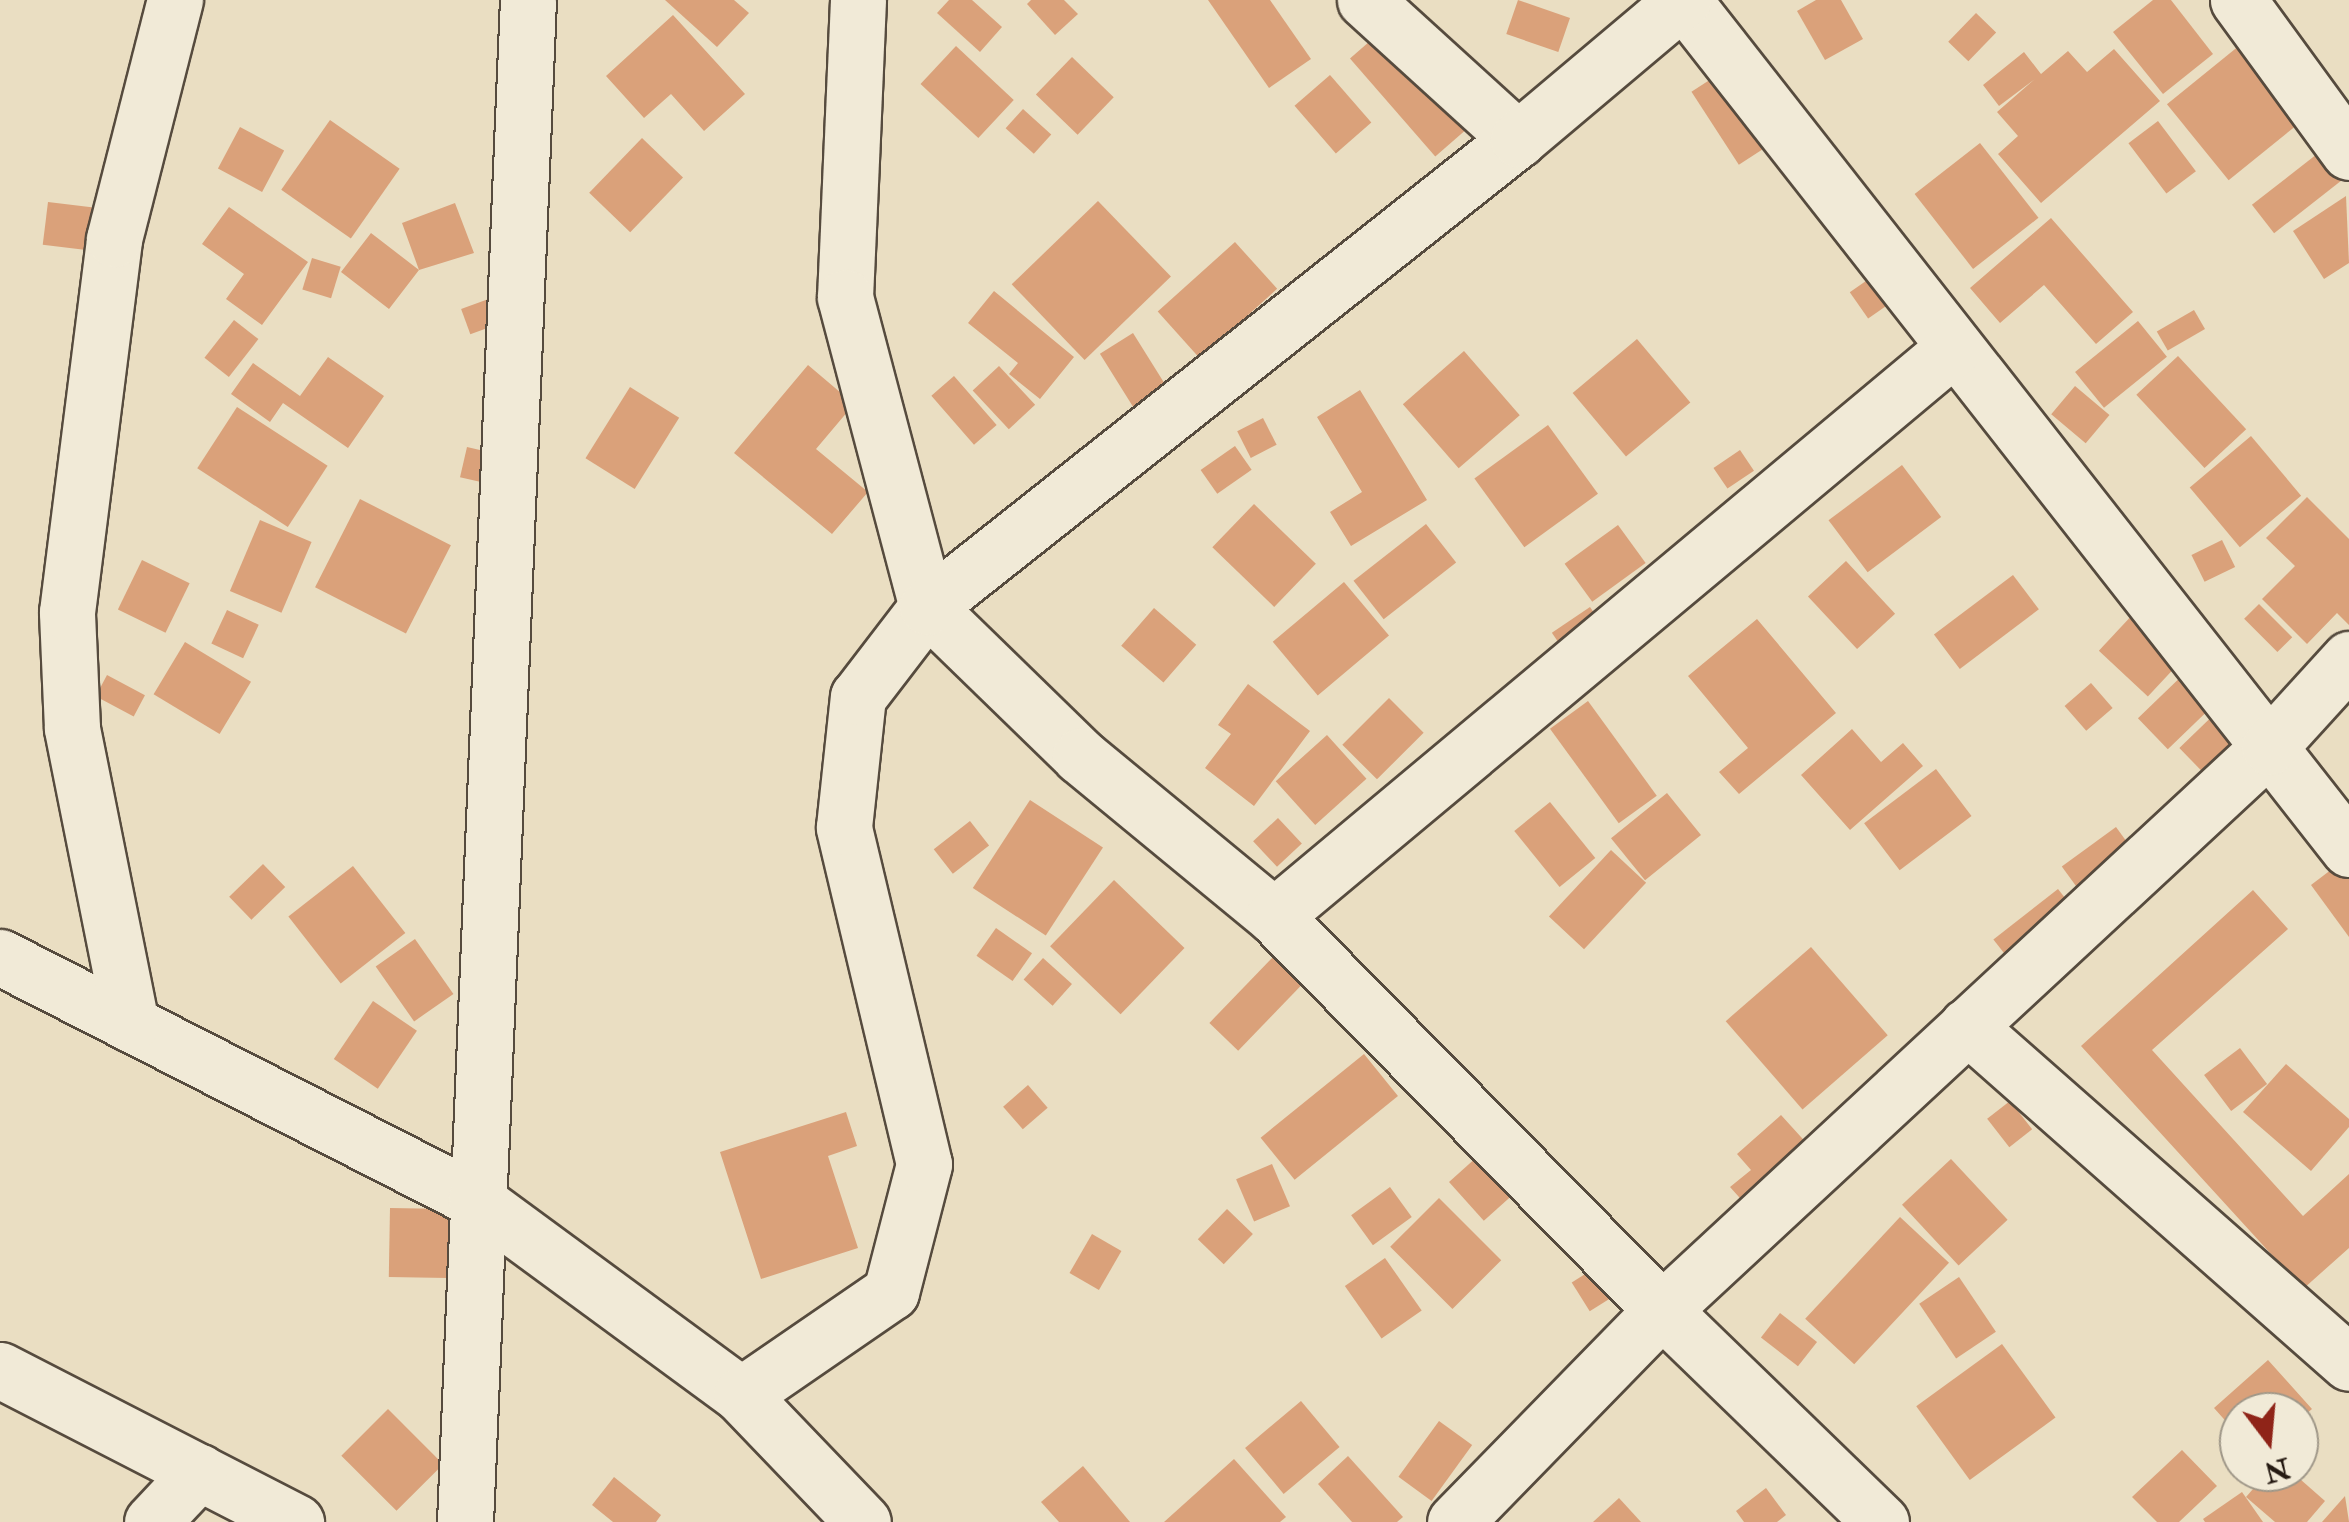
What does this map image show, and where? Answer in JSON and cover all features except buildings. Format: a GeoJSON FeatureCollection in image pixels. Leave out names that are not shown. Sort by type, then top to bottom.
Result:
{"type":"FeatureCollection","features":[{"type":"Feature","properties":{"kind":"street"},"geometry":{"type":"LineString","coordinates":[[131,1024],[72,728],[67,612],[114,239],[175,0]]}},
{"type":"Feature","properties":{"kind":"street"},"geometry":{"type":"LineString","coordinates":[[465,1522],[528,0]]}},
{"type":"Feature","properties":{"kind":"street"},"geometry":{"type":"LineString","coordinates":[[858,0],[845,297],[927,607],[1080,756],[1274,916],[1662,1310],[1881,1522]]}},
{"type":"Feature","properties":{"kind":"street"},"geometry":{"type":"LineString","coordinates":[[1364,0],[1518,139]]}},
{"type":"Feature","properties":{"kind":"street"},"geometry":{"type":"LineString","coordinates":[[741,1396],[891,1292],[924,1164],[844,827],[858,698],[927,607],[1518,139],[1683,0],[2349,849]]}},
{"type":"Feature","properties":{"kind":"street"},"geometry":{"type":"LineString","coordinates":[[2238,0],[2349,152]]}},
{"type":"Feature","properties":{"kind":"street"},"geometry":{"type":"LineString","coordinates":[[1274,916],[1955,346]]}},
{"type":"Feature","properties":{"kind":"street"},"geometry":{"type":"LineString","coordinates":[[1455,1522],[1662,1310],[2269,747],[2349,659]]}},
{"type":"Feature","properties":{"kind":"street"},"geometry":{"type":"LineString","coordinates":[[0,957],[476,1200],[741,1396],[862,1522]]}},
{"type":"Feature","properties":{"kind":"street"},"geometry":{"type":"LineString","coordinates":[[1968,1026],[2349,1364]]}},
{"type":"Feature","properties":{"kind":"street"},"geometry":{"type":"LineString","coordinates":[[0,1370],[296,1522]]}},
{"type":"Feature","properties":{"kind":"street"},"geometry":{"type":"LineString","coordinates":[[152,1522],[198,1472]]}}]}
